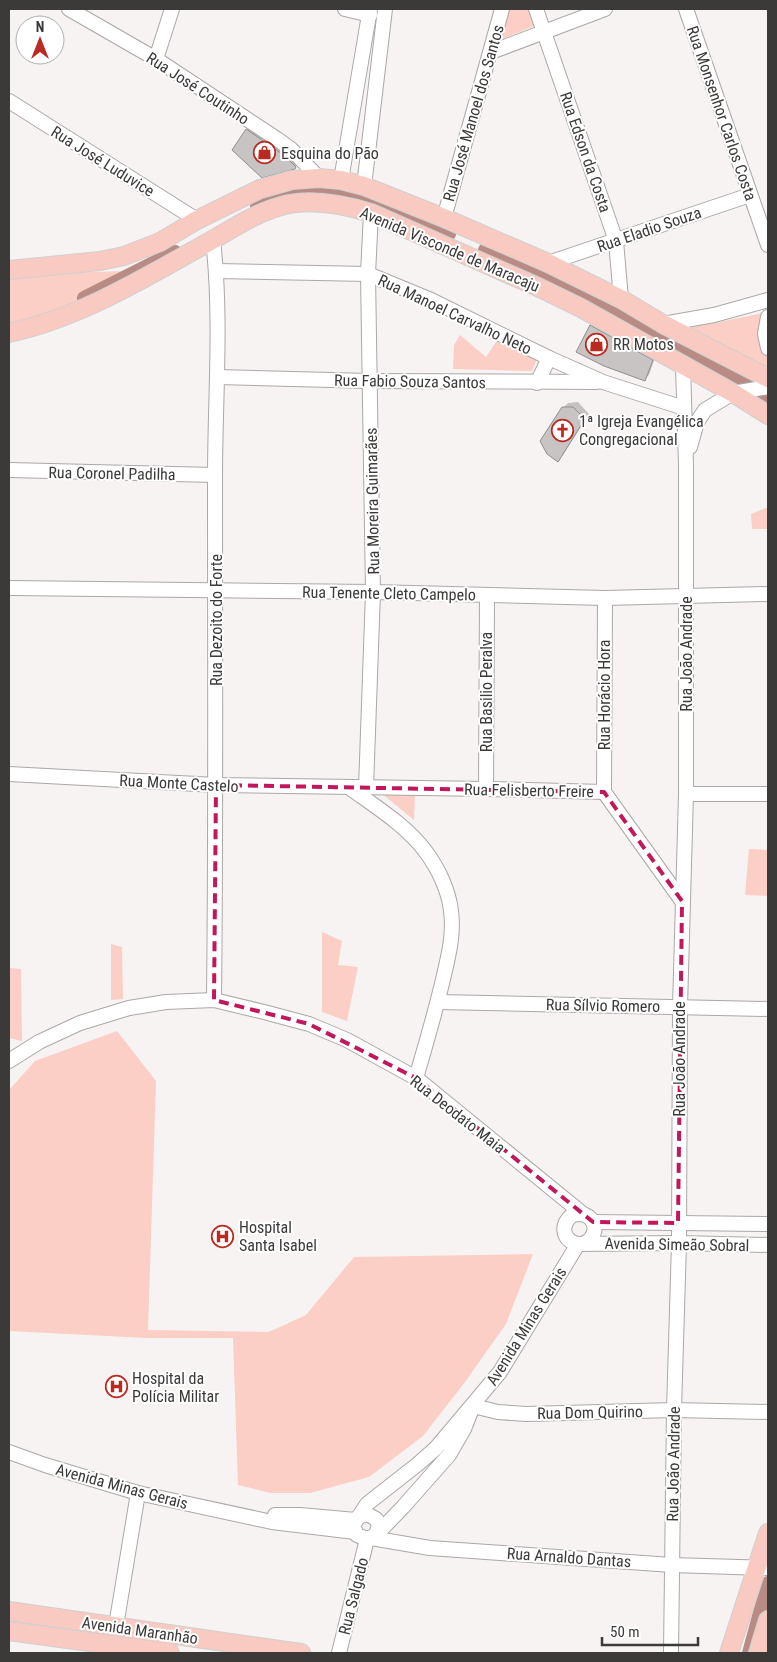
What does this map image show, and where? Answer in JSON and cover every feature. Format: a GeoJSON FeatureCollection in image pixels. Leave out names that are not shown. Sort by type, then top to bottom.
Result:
{"type":"FeatureCollection","features":[{"type":"Feature","properties":{"kind":"main road","name":"Avenida Visconde de Maracaju"},"geometry":{"type":"LineString","coordinates":[[9,270],[100,261],[124,256],[160,242],[198,220],[260,189],[292,180],[319,178],[341,180],[364,186],[444,218],[548,264],[621,299],[663,324],[768,378]]}},
{"type":"Feature","properties":{"kind":"main road","name":"Avenida Visconde de Maracaju"},"geometry":{"type":"LineString","coordinates":[[9,333],[63,317],[102,300],[251,218],[287,205],[317,202],[346,206],[372,213],[540,288],[581,308],[683,366],[740,392],[768,415]]}},
{"type":"Feature","properties":{"kind":"main road"},"geometry":{"type":"LineString","coordinates":[[458,251],[470,230]]}},
{"type":"Feature","properties":{"kind":"main road"},"geometry":{"type":"LineString","coordinates":[[729,1653],[761,1567],[768,1533]]}},
{"type":"Feature","properties":{"kind":"main road","name":"Avenida Maranhão"},"geometry":{"type":"LineString","coordinates":[[9,1610],[301,1653]]}},
{"type":"Feature","properties":{"kind":"main road"},"geometry":{"type":"LineString","coordinates":[[758,1653],[768,1620]]}},
{"type":"Feature","properties":{"kind":"main road","name":"Avenida Maranhão"},"geometry":{"type":"LineString","coordinates":[[9,1631],[116,1649],[170,1653]]}},
{"type":"Feature","properties":{"kind":"street","name":"Rua José Coutinho"},"geometry":{"type":"LineString","coordinates":[[70,9],[156,59],[277,139],[319,178]]}},
{"type":"Feature","properties":{"kind":"street"},"geometry":{"type":"LineString","coordinates":[[156,59],[172,9]]}},
{"type":"Feature","properties":{"kind":"street"},"geometry":{"type":"LineString","coordinates":[[341,180],[370,12],[345,9]]}},
{"type":"Feature","properties":{"kind":"street"},"geometry":{"type":"LineString","coordinates":[[364,186],[385,9]]}},
{"type":"Feature","properties":{"kind":"street","name":"Rua José Manoel dos Santos"},"geometry":{"type":"LineString","coordinates":[[444,218],[502,9]]}},
{"type":"Feature","properties":{"kind":"street","name":"Rua Edson da Costa"},"geometry":{"type":"LineString","coordinates":[[536,9],[616,241],[621,299]]}},
{"type":"Feature","properties":{"kind":"street"},"geometry":{"type":"LineString","coordinates":[[491,52],[605,9]]}},
{"type":"Feature","properties":{"kind":"street","name":"Rua Monsenhor Carlos Costa"},"geometry":{"type":"LineString","coordinates":[[686,9],[768,245]]}},
{"type":"Feature","properties":{"kind":"street","name":"Rua José Luduvice"},"geometry":{"type":"LineString","coordinates":[[9,101],[198,220]]}},
{"type":"Feature","properties":{"kind":"street","name":"Rua Eladio Souza"},"geometry":{"type":"LineString","coordinates":[[548,264],[750,195]]}},
{"type":"Feature","properties":{"kind":"street","name":"Rua Moreira Guimarães"},"geometry":{"type":"LineString","coordinates":[[366,788],[373,592],[368,274],[372,213]]}},
{"type":"Feature","properties":{"kind":"street","name":"Rua Dezoito do Forte"},"geometry":{"type":"LineString","coordinates":[[213,240],[216,271],[217,378],[215,475],[216,785],[214,1000]]}},
{"type":"Feature","properties":{"kind":"street","name":"Rua Manoel Carvalho Neto"},"geometry":{"type":"LineString","coordinates":[[216,271],[368,274],[431,300],[549,358],[603,382],[684,408]]}},
{"type":"Feature","properties":{"kind":"street"},"geometry":{"type":"LineString","coordinates":[[663,324],[714,315],[768,300]]}},
{"type":"Feature","properties":{"kind":"street"},"geometry":{"type":"LineString","coordinates":[[768,317],[765,334],[768,348]]}},
{"type":"Feature","properties":{"kind":"street","name":"Rua Manoel Carvalho Neto"},"geometry":{"type":"LineString","coordinates":[[536,383],[549,358]]}},
{"type":"Feature","properties":{"kind":"street","name":"Rua João Andrade"},"geometry":{"type":"LineString","coordinates":[[671,1653],[674,1410],[679,1243],[680,1007],[686,794],[686,465],[683,366]]}},
{"type":"Feature","properties":{"kind":"street","name":"Rua Fabio Souza Santos"},"geometry":{"type":"LineString","coordinates":[[217,378],[536,383],[603,382]]}},
{"type":"Feature","properties":{"kind":"street"},"geometry":{"type":"LineString","coordinates":[[740,392],[768,387]]}},
{"type":"Feature","properties":{"kind":"street","name":"Rua João Andrade"},"geometry":{"type":"LineString","coordinates":[[686,465],[700,416],[710,406],[740,392]]}},
{"type":"Feature","properties":{"kind":"street","name":"Rua Coronel Padilha"},"geometry":{"type":"LineString","coordinates":[[9,470],[215,475]]}},
{"type":"Feature","properties":{"kind":"street","name":"Rua Tenente Cleto Campelo"},"geometry":{"type":"LineString","coordinates":[[9,588],[373,592],[605,598],[768,594]]}},
{"type":"Feature","properties":{"kind":"street","name":"Rua Basilio Peralva"},"geometry":{"type":"LineString","coordinates":[[486,789],[487,595]]}},
{"type":"Feature","properties":{"kind":"street","name":"Rua Horácio Hora"},"geometry":{"type":"LineString","coordinates":[[604,792],[605,598]]}},
{"type":"Feature","properties":{"kind":"street","name":"Rua Monte Castelo"},"geometry":{"type":"LineString","coordinates":[[9,774],[216,785],[350,788]]}},
{"type":"Feature","properties":{"kind":"street"},"geometry":{"type":"LineString","coordinates":[[350,788],[412,836],[433,863],[448,895],[451,910],[451,941],[438,1002],[416,1078]]}},
{"type":"Feature","properties":{"kind":"street","name":"Rua Felisberto Freire"},"geometry":{"type":"LineString","coordinates":[[350,788],[604,792],[682,901]]}},
{"type":"Feature","properties":{"kind":"street"},"geometry":{"type":"LineString","coordinates":[[686,794],[768,794]]}},
{"type":"Feature","properties":{"kind":"street","name":"Rua Deodato Maia"},"geometry":{"type":"LineString","coordinates":[[9,1060],[39,1042],[80,1023],[129,1008],[166,1002],[214,1000],[309,1024],[347,1040],[416,1078],[588,1218]]}},
{"type":"Feature","properties":{"kind":"street","name":"Rua Sílvio Romero"},"geometry":{"type":"LineString","coordinates":[[438,1002],[768,1009]]}},
{"type":"Feature","properties":{"kind":"street"},"geometry":{"type":"LineString","coordinates":[[571,1216],[588,1218],[594,1232],[590,1240],[581,1244],[567,1239],[564,1226],[571,1216]]}},
{"type":"Feature","properties":{"kind":"street","name":"Avenida Simeão Sobral"},"geometry":{"type":"LineString","coordinates":[[588,1218],[678,1223],[768,1224]]}},
{"type":"Feature","properties":{"kind":"street","name":"Avenida Simeão Sobral"},"geometry":{"type":"LineString","coordinates":[[581,1244],[679,1243],[768,1245]]}},
{"type":"Feature","properties":{"kind":"street","name":"Avenida Minas Gerais"},"geometry":{"type":"LineString","coordinates":[[364,1530],[373,1498],[436,1448],[500,1372],[581,1244]]}},
{"type":"Feature","properties":{"kind":"street","name":"Avenida Minas Gerais"},"geometry":{"type":"LineString","coordinates":[[9,1452],[138,1493],[237,1515],[272,1522],[364,1530],[403,1507],[449,1455],[464,1429],[473,1406]]}},
{"type":"Feature","properties":{"kind":"street","name":"Rua Dom Quirino"},"geometry":{"type":"LineString","coordinates":[[473,1406],[498,1412],[526,1414],[674,1410],[768,1412]]}},
{"type":"Feature","properties":{"kind":"street"},"geometry":{"type":"LineString","coordinates":[[116,1626],[138,1493]]}},
{"type":"Feature","properties":{"kind":"street","name":"Rua Arnaldo Dantas"},"geometry":{"type":"LineString","coordinates":[[364,1530],[430,1548],[672,1565],[761,1567]]}},
{"type":"Feature","properties":{"kind":"street","name":"Rua Salgado"},"geometry":{"type":"LineString","coordinates":[[338,1653],[364,1530]]}},
{"type":"Feature","properties":{"kind":"highlighted area"},"geometry":{"type":"Polygon","coordinates":[[[216,785],[604,792],[682,901],[678,1223],[593,1222],[416,1078],[309,1024],[214,1000],[216,785]]]}},
{"type":"Feature","properties":{"kind":"shaded area"},"geometry":{"type":"Polygon","coordinates":[[[506,9],[532,9],[539,24],[497,41],[506,9]]]}},
{"type":"Feature","properties":{"kind":"shaded area"},"geometry":{"type":"Polygon","coordinates":[[[129,271],[82,294],[84,301],[9,329],[9,274],[129,271]]]}},
{"type":"Feature","properties":{"kind":"shaded area"},"geometry":{"type":"Polygon","coordinates":[[[767,312],[761,346],[768,355],[768,369],[679,323],[710,324],[767,312]]]}},
{"type":"Feature","properties":{"kind":"shaded area"},"geometry":{"type":"Polygon","coordinates":[[[460,335],[486,357],[498,339],[537,359],[532,371],[453,369],[454,345],[460,335]]]}},
{"type":"Feature","properties":{"kind":"shaded area"},"geometry":{"type":"Polygon","coordinates":[[[768,507],[768,529],[752,529],[751,514],[768,507]]]}},
{"type":"Feature","properties":{"kind":"shaded area"},"geometry":{"type":"Polygon","coordinates":[[[381,793],[415,793],[414,820],[381,793]]]}},
{"type":"Feature","properties":{"kind":"shaded area"},"geometry":{"type":"Polygon","coordinates":[[[749,849],[768,850],[768,896],[745,895],[749,849]]]}},
{"type":"Feature","properties":{"kind":"shaded area"},"geometry":{"type":"Polygon","coordinates":[[[322,932],[342,941],[338,965],[358,967],[347,1021],[322,1012],[322,932]]]}},
{"type":"Feature","properties":{"kind":"shaded area"},"geometry":{"type":"Polygon","coordinates":[[[111,944],[122,947],[123,999],[111,1000],[111,944]]]}},
{"type":"Feature","properties":{"kind":"shaded area"},"geometry":{"type":"Polygon","coordinates":[[[9,968],[21,969],[22,1041],[9,1038],[9,968]]]}},
{"type":"Feature","properties":{"kind":"shaded area"},"geometry":{"type":"Polygon","coordinates":[[[117,1031],[156,1081],[148,1330],[269,1332],[306,1315],[354,1257],[533,1254],[506,1324],[465,1382],[423,1436],[369,1477],[310,1493],[271,1493],[238,1485],[233,1338],[146,1338],[9,1331],[9,1090],[35,1061],[117,1031]]]}},
{"type":"Feature","properties":{"kind":"building","name":"Esquina do Pão"},"geometry":{"type":"Polygon","coordinates":[[[246,129],[285,156],[296,167],[295,169],[262,178],[232,150],[246,129]]]}},
{"type":"Feature","properties":{"kind":"building"},"geometry":{"type":"Polygon","coordinates":[[[590,325],[653,360],[645,381],[604,366],[576,352],[590,325]]]}},
{"type":"Feature","properties":{"kind":"building","name":"1ª Igreja Evangélica Congregacional"},"geometry":{"type":"Polygon","coordinates":[[[562,407],[573,407],[585,419],[558,462],[547,454],[540,441],[562,407]]]}},
{"type":"Feature","properties":{"kind":"waterway"},"geometry":{"type":"LineString","coordinates":[[257,207],[279,196],[306,190],[344,189],[449,234]]}},
{"type":"Feature","properties":{"kind":"waterway"},"geometry":{"type":"LineString","coordinates":[[485,250],[664,339],[768,398]]}},
{"type":"Feature","properties":{"kind":"waterway"},"geometry":{"type":"LineString","coordinates":[[84,298],[175,252]]}},
{"type":"Feature","properties":{"kind":"waterway"},"geometry":{"type":"LineString","coordinates":[[749,1653],[768,1583]]}},
{"type":"Feature","properties":{"kind":"place","name":"Esquina do Pão"},"geometry":{"type":"Point","coordinates":[265,153]}},
{"type":"Feature","properties":{"kind":"place","name":"RR Motos"},"geometry":{"type":"Point","coordinates":[597,344]}},
{"type":"Feature","properties":{"kind":"place","name":"1ª Igreja Evangélica Congregacional"},"geometry":{"type":"Point","coordinates":[563,430]}},
{"type":"Feature","properties":{"kind":"place","name":"Hospital Santa Isabel"},"geometry":{"type":"Point","coordinates":[223,1236]}},
{"type":"Feature","properties":{"kind":"place","name":"Hospital da Polícia Militar"},"geometry":{"type":"Point","coordinates":[116,1387]}}]}
